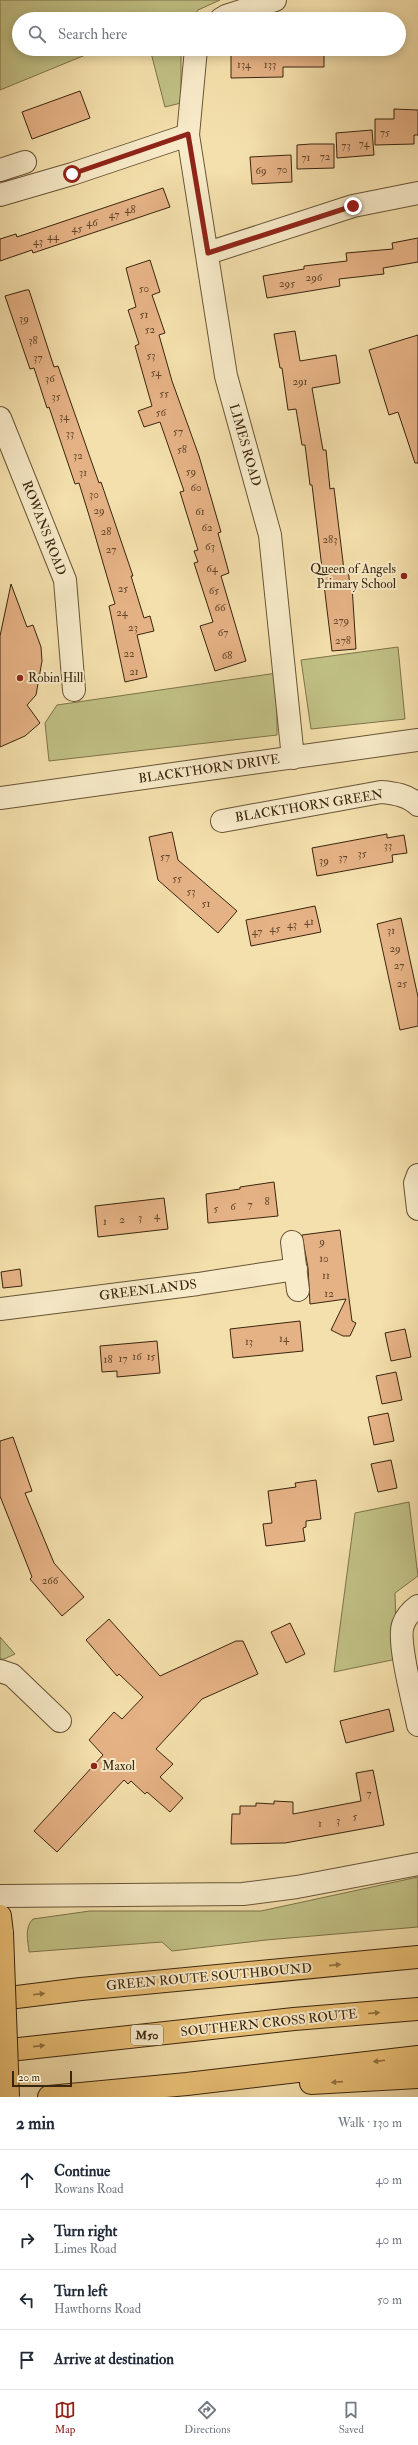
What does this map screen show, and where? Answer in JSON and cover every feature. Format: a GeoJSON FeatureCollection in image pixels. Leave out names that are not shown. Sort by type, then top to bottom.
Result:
{"type":"FeatureCollection","features":[{"type":"Feature","properties":{"kind":"main road"},"geometry":{"type":"LineString","coordinates":[[1,1925],[8,2097]]}},
{"type":"Feature","properties":{"kind":"main road","name":"GREEN ROUTE SOUTHBOUND"},"geometry":{"type":"LineString","coordinates":[[0,1999],[418,1956]]}},
{"type":"Feature","properties":{"kind":"main road","name":"SOUTHERN CROSS ROUTE"},"geometry":{"type":"LineString","coordinates":[[0,2051],[294,2019],[418,2009]]}},
{"type":"Feature","properties":{"kind":"main road"},"geometry":{"type":"LineString","coordinates":[[49,2097],[187,2084],[418,2057]]}},
{"type":"Feature","properties":{"kind":"main road"},"geometry":{"type":"LineString","coordinates":[[187,2084],[256,2087],[418,2077]]}},
{"type":"Feature","properties":{"kind":"street"},"geometry":{"type":"LineString","coordinates":[[238,12],[276,0]]}},
{"type":"Feature","properties":{"kind":"street","name":"LIMES ROAD"},"geometry":{"type":"LineString","coordinates":[[195,56],[188,134],[208,253],[226,376],[270,535],[292,758]]}},
{"type":"Feature","properties":{"kind":"street"},"geometry":{"type":"LineString","coordinates":[[0,195],[72,174],[188,134]]}},
{"type":"Feature","properties":{"kind":"street"},"geometry":{"type":"LineString","coordinates":[[0,170],[25,162]]}},
{"type":"Feature","properties":{"kind":"street"},"geometry":{"type":"LineString","coordinates":[[208,253],[353,206],[418,194]]}},
{"type":"Feature","properties":{"kind":"street","name":"ROWANS ROAD"},"geometry":{"type":"LineString","coordinates":[[0,418],[65,580],[74,690]]}},
{"type":"Feature","properties":{"kind":"street","name":"BLACKTHORN DRIVE"},"geometry":{"type":"LineString","coordinates":[[0,798],[418,740]]}},
{"type":"Feature","properties":{"kind":"street","name":"BLACKTHORN GREEN"},"geometry":{"type":"LineString","coordinates":[[222,821],[381,792],[398,794],[414,800],[418,805]]}},
{"type":"Feature","properties":{"kind":"street"},"geometry":{"type":"LineString","coordinates":[[418,1175],[415,1183],[418,1209]]}},
{"type":"Feature","properties":{"kind":"street","name":"GREENLANDS"},"geometry":{"type":"LineString","coordinates":[[0,1309],[198,1284],[297,1280],[292,1242]]}},
{"type":"Feature","properties":{"kind":"street"},"geometry":{"type":"LineString","coordinates":[[418,1606],[410,1611],[402,1626],[402,1641],[418,1725]]}},
{"type":"Feature","properties":{"kind":"street"},"geometry":{"type":"LineString","coordinates":[[0,1671],[12,1675],[60,1721]]}},
{"type":"Feature","properties":{"kind":"street"},"geometry":{"type":"LineString","coordinates":[[0,1896],[202,1896],[243,1894],[297,1887],[418,1864]]}},
{"type":"Feature","properties":{"kind":"green space"},"geometry":{"type":"Polygon","coordinates":[[[0,0],[220,0],[197,12],[12,12],[12,56],[83,56],[0,90],[0,0]]]}},
{"type":"Feature","properties":{"kind":"green space"},"geometry":{"type":"Polygon","coordinates":[[[152,56],[181,56],[181,103],[165,107],[152,56]]]}},
{"type":"Feature","properties":{"kind":"green space"},"geometry":{"type":"Polygon","coordinates":[[[398,647],[405,719],[311,729],[301,660],[398,647]]]}},
{"type":"Feature","properties":{"kind":"green space"},"geometry":{"type":"Polygon","coordinates":[[[277,673],[277,735],[49,761],[45,723],[57,705],[277,673]]]}},
{"type":"Feature","properties":{"kind":"green space"},"geometry":{"type":"Polygon","coordinates":[[[409,1502],[418,1576],[395,1593],[397,1659],[334,1672],[355,1513],[409,1502]]]}},
{"type":"Feature","properties":{"kind":"green space"},"geometry":{"type":"Polygon","coordinates":[[[0,1637],[15,1654],[4,1659],[0,1659],[0,1637]]]}},
{"type":"Feature","properties":{"kind":"green space"},"geometry":{"type":"Polygon","coordinates":[[[418,1877],[418,1927],[266,1940],[172,1951],[162,1942],[29,1952],[27,1939],[28,1926],[33,1919],[90,1911],[261,1911],[418,1877]]]}},
{"type":"Feature","properties":{"kind":"building"},"geometry":{"type":"Polygon","coordinates":[[[231,56],[324,56],[324,67],[283,67],[283,77],[231,78],[231,56]]]}},
{"type":"Feature","properties":{"kind":"building"},"geometry":{"type":"Polygon","coordinates":[[[80,91],[90,118],[32,139],[22,112],[80,91]]]}},
{"type":"Feature","properties":{"kind":"building"},"geometry":{"type":"Polygon","coordinates":[[[394,109],[418,110],[418,135],[414,135],[414,144],[375,145],[375,119],[394,119],[394,109]]]}},
{"type":"Feature","properties":{"kind":"building"},"geometry":{"type":"Polygon","coordinates":[[[372,130],[374,155],[337,158],[336,133],[372,130]]]}},
{"type":"Feature","properties":{"kind":"building"},"geometry":{"type":"Polygon","coordinates":[[[334,144],[334,168],[297,169],[297,145],[334,144]]]}},
{"type":"Feature","properties":{"kind":"building"},"geometry":{"type":"Polygon","coordinates":[[[291,155],[292,182],[252,184],[250,157],[291,155]]]}},
{"type":"Feature","properties":{"kind":"building"},"geometry":{"type":"Polygon","coordinates":[[[163,188],[170,207],[33,253],[32,250],[0,261],[0,239],[16,234],[17,237],[163,188]]]}},
{"type":"Feature","properties":{"kind":"building"},"geometry":{"type":"Polygon","coordinates":[[[418,238],[418,262],[383,268],[384,274],[339,279],[340,286],[267,298],[263,276],[304,269],[304,266],[347,261],[346,253],[393,249],[392,243],[418,238]]]}},
{"type":"Feature","properties":{"kind":"building"},"geometry":{"type":"Polygon","coordinates":[[[150,260],[160,292],[152,295],[165,333],[159,335],[172,381],[199,456],[221,532],[218,533],[229,573],[221,576],[246,661],[215,671],[200,626],[213,622],[194,563],[198,562],[194,551],[198,550],[180,492],[184,491],[160,422],[144,427],[138,411],[152,406],[135,346],[139,344],[128,310],[136,307],[126,268],[150,260]]]}},
{"type":"Feature","properties":{"kind":"building"},"geometry":{"type":"Polygon","coordinates":[[[29,290],[54,367],[58,366],[99,483],[101,482],[133,576],[131,576],[144,618],[150,616],[154,631],[137,635],[147,677],[125,682],[109,606],[115,604],[79,483],[75,484],[49,407],[47,408],[34,368],[30,369],[5,296],[29,290]]]}},
{"type":"Feature","properties":{"kind":"building"},"geometry":{"type":"Polygon","coordinates":[[[295,331],[300,361],[336,355],[340,383],[312,388],[323,450],[326,450],[330,489],[334,488],[344,570],[348,569],[350,586],[352,586],[356,649],[332,651],[312,485],[310,485],[305,445],[302,445],[296,409],[288,410],[282,368],[280,368],[274,334],[295,331]]]}},
{"type":"Feature","properties":{"kind":"building"},"geometry":{"type":"Polygon","coordinates":[[[418,335],[418,463],[415,463],[398,412],[389,415],[369,350],[418,335]]]}},
{"type":"Feature","properties":{"kind":"building","name":"Robin Hill"},"geometry":{"type":"Polygon","coordinates":[[[11,584],[27,627],[33,625],[41,647],[42,661],[36,695],[27,705],[40,723],[25,736],[0,747],[0,636],[11,584]]]}},
{"type":"Feature","properties":{"kind":"building"},"geometry":{"type":"Polygon","coordinates":[[[172,832],[178,860],[237,911],[218,933],[158,880],[149,837],[172,832]]]}},
{"type":"Feature","properties":{"kind":"building"},"geometry":{"type":"Polygon","coordinates":[[[387,834],[387,838],[404,835],[407,853],[392,855],[393,862],[317,876],[312,848],[387,834]]]}},
{"type":"Feature","properties":{"kind":"building"},"geometry":{"type":"Polygon","coordinates":[[[315,906],[321,932],[251,946],[246,920],[315,906]]]}},
{"type":"Feature","properties":{"kind":"building"},"geometry":{"type":"Polygon","coordinates":[[[401,918],[418,997],[418,1026],[400,1030],[377,924],[401,918]]]}},
{"type":"Feature","properties":{"kind":"building"},"geometry":{"type":"Polygon","coordinates":[[[274,1182],[278,1216],[208,1223],[206,1194],[274,1182]]]}},
{"type":"Feature","properties":{"kind":"building"},"geometry":{"type":"Polygon","coordinates":[[[164,1198],[168,1229],[98,1237],[95,1206],[164,1198]]]}},
{"type":"Feature","properties":{"kind":"building"},"geometry":{"type":"Polygon","coordinates":[[[340,1230],[352,1321],[356,1323],[350,1336],[343,1336],[331,1330],[346,1299],[310,1304],[308,1268],[302,1235],[340,1230]]]}},
{"type":"Feature","properties":{"kind":"building"},"geometry":{"type":"Polygon","coordinates":[[[20,1269],[22,1286],[3,1288],[1,1272],[20,1269]]]}},
{"type":"Feature","properties":{"kind":"building"},"geometry":{"type":"Polygon","coordinates":[[[300,1321],[303,1351],[233,1358],[230,1329],[300,1321]]]}},
{"type":"Feature","properties":{"kind":"building"},"geometry":{"type":"Polygon","coordinates":[[[405,1329],[411,1357],[391,1361],[385,1333],[405,1329]]]}},
{"type":"Feature","properties":{"kind":"building"},"geometry":{"type":"Polygon","coordinates":[[[157,1341],[160,1373],[117,1377],[117,1371],[102,1372],[100,1346],[157,1341]]]}},
{"type":"Feature","properties":{"kind":"building"},"geometry":{"type":"Polygon","coordinates":[[[396,1372],[402,1400],[382,1404],[376,1376],[396,1372]]]}},
{"type":"Feature","properties":{"kind":"building"},"geometry":{"type":"Polygon","coordinates":[[[388,1413],[394,1441],[374,1445],[368,1417],[388,1413]]]}},
{"type":"Feature","properties":{"kind":"building"},"geometry":{"type":"Polygon","coordinates":[[[13,1437],[32,1491],[25,1493],[54,1563],[84,1597],[62,1616],[30,1579],[32,1577],[0,1496],[0,1441],[13,1437]]]}},
{"type":"Feature","properties":{"kind":"building"},"geometry":{"type":"Polygon","coordinates":[[[391,1460],[397,1488],[378,1492],[371,1464],[391,1460]]]}},
{"type":"Feature","properties":{"kind":"building"},"geometry":{"type":"Polygon","coordinates":[[[316,1480],[321,1519],[306,1521],[306,1527],[303,1528],[305,1541],[266,1546],[263,1524],[272,1523],[268,1491],[296,1487],[295,1483],[316,1480]]]}},
{"type":"Feature","properties":{"kind":"building"},"geometry":{"type":"Polygon","coordinates":[[[109,1619],[160,1676],[236,1641],[243,1641],[258,1674],[202,1699],[156,1749],[173,1764],[160,1777],[183,1798],[170,1812],[147,1792],[145,1794],[131,1781],[128,1784],[124,1780],[57,1852],[34,1831],[103,1755],[89,1740],[114,1712],[122,1719],[143,1697],[119,1674],[117,1676],[86,1640],[109,1619]]]}},
{"type":"Feature","properties":{"kind":"building"},"geometry":{"type":"Polygon","coordinates":[[[290,1623],[305,1654],[286,1663],[271,1632],[290,1623]]]}},
{"type":"Feature","properties":{"kind":"building"},"geometry":{"type":"Polygon","coordinates":[[[389,1709],[394,1731],[346,1743],[340,1721],[389,1709]]]}},
{"type":"Feature","properties":{"kind":"building"},"geometry":{"type":"Polygon","coordinates":[[[373,1770],[384,1825],[285,1843],[231,1844],[232,1814],[240,1814],[240,1806],[256,1806],[256,1803],[274,1804],[274,1801],[293,1802],[293,1814],[361,1801],[356,1773],[373,1770]]]}},
{"type":"Feature","properties":{"kind":"place","name":"Queen of Angels Primary School"},"geometry":{"type":"Point","coordinates":[404,576]}},
{"type":"Feature","properties":{"kind":"place","name":"Robin Hill"},"geometry":{"type":"Point","coordinates":[20,678]}},
{"type":"Feature","properties":{"kind":"place","name":"Maxol"},"geometry":{"type":"Point","coordinates":[94,1766]}},
{"type":"Feature","properties":{"kind":"route"},"geometry":{"type":"LineString","coordinates":[[72,174],[188,134],[194,179],[208,253],[353,206]]}}]}
